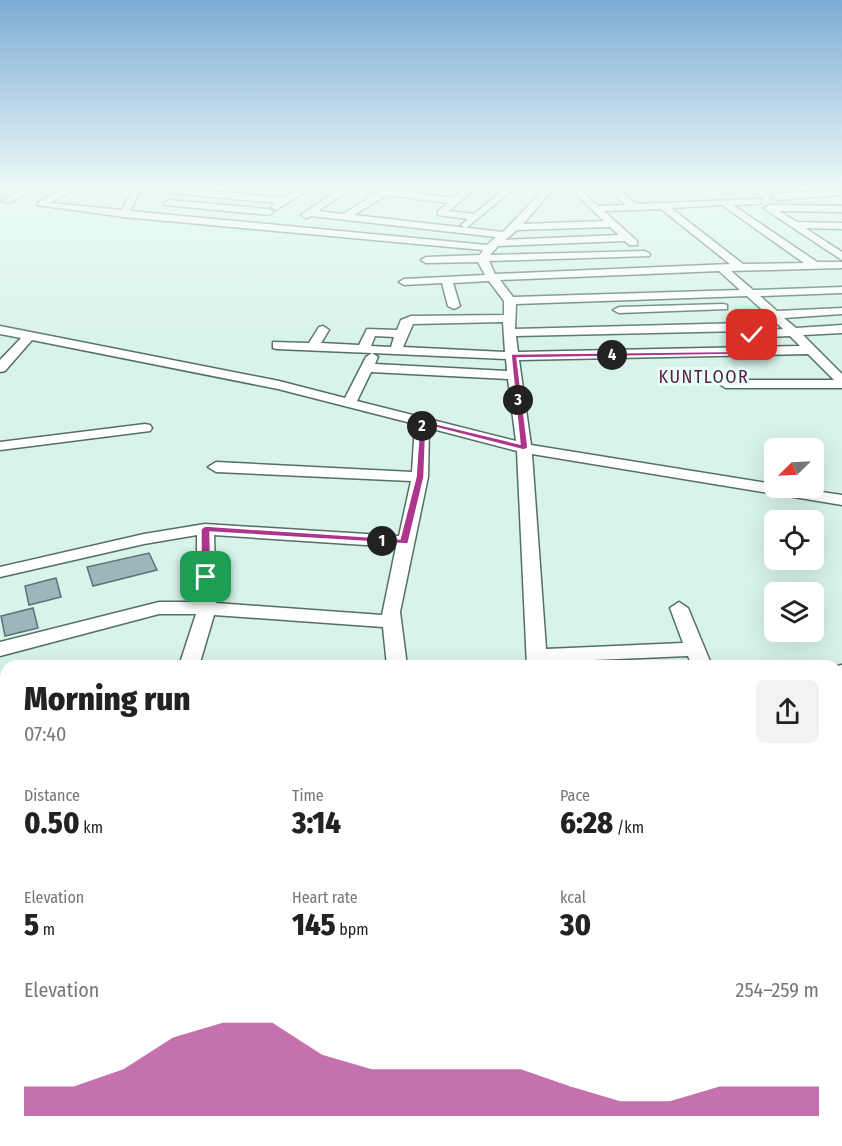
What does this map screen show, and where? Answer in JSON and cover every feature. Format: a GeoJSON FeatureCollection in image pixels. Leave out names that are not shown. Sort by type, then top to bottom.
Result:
{"type":"FeatureCollection","features":[{"type":"Feature","properties":{"kind":"street"},"geometry":{"type":"LineString","coordinates":[[485,241],[645,254]]}},
{"type":"Feature","properties":{"kind":"street"},"geometry":{"type":"LineString","coordinates":[[426,260],[500,241]]}},
{"type":"Feature","properties":{"kind":"street"},"geometry":{"type":"LineString","coordinates":[[497,242],[514,241]]}},
{"type":"Feature","properties":{"kind":"street"},"geometry":{"type":"LineString","coordinates":[[631,241],[660,269]]}},
{"type":"Feature","properties":{"kind":"street"},"geometry":{"type":"LineString","coordinates":[[708,241],[740,267]]}},
{"type":"Feature","properties":{"kind":"street"},"geometry":{"type":"LineString","coordinates":[[780,241],[842,288]]}},
{"type":"Feature","properties":{"kind":"street"},"geometry":{"type":"LineString","coordinates":[[497,242],[485,268],[496,279],[510,316],[524,448],[537,660]]}},
{"type":"Feature","properties":{"kind":"street"},"geometry":{"type":"LineString","coordinates":[[821,243],[842,243]]}},
{"type":"Feature","properties":{"kind":"street"},"geometry":{"type":"LineString","coordinates":[[821,243],[842,257]]}},
{"type":"Feature","properties":{"kind":"street"},"geometry":{"type":"LineString","coordinates":[[404,282],[681,268],[842,265]]}},
{"type":"Feature","properties":{"kind":"street"},"geometry":{"type":"LineString","coordinates":[[721,267],[793,332],[842,383]]}},
{"type":"Feature","properties":{"kind":"street"},"geometry":{"type":"LineString","coordinates":[[681,268],[768,352]]}},
{"type":"Feature","properties":{"kind":"street"},"geometry":{"type":"LineString","coordinates":[[447,281],[454,306]]}},
{"type":"Feature","properties":{"kind":"street"},"geometry":{"type":"LineString","coordinates":[[510,316],[710,295],[842,288]]}},
{"type":"Feature","properties":{"kind":"street"},"geometry":{"type":"LineString","coordinates":[[395,352],[405,323],[411,320],[723,307]]}},
{"type":"Feature","properties":{"kind":"street"},"geometry":{"type":"LineString","coordinates":[[775,315],[842,311]]}},
{"type":"Feature","properties":{"kind":"street"},"geometry":{"type":"LineString","coordinates":[[510,316],[748,331],[793,332],[842,329]]}},
{"type":"Feature","properties":{"kind":"street"},"geometry":{"type":"LineString","coordinates":[[0,330],[279,385],[350,401],[524,448],[842,500]]}},
{"type":"Feature","properties":{"kind":"street"},"geometry":{"type":"LineString","coordinates":[[312,347],[323,330]]}},
{"type":"Feature","properties":{"kind":"street"},"geometry":{"type":"LineString","coordinates":[[350,401],[367,368],[372,332],[403,334]]}},
{"type":"Feature","properties":{"kind":"street"},"geometry":{"type":"LineString","coordinates":[[0,368],[29,336]]}},
{"type":"Feature","properties":{"kind":"street"},"geometry":{"type":"LineString","coordinates":[[277,345],[513,356],[768,352],[842,358]]}},
{"type":"Feature","properties":{"kind":"street"},"geometry":{"type":"LineString","coordinates":[[367,368],[515,375]]}},
{"type":"Feature","properties":{"kind":"street"},"geometry":{"type":"LineString","coordinates":[[726,384],[842,383]]}},
{"type":"Feature","properties":{"kind":"street"},"geometry":{"type":"LineString","coordinates":[[396,660],[391,612],[404,542],[420,477],[422,422]]}},
{"type":"Feature","properties":{"kind":"street"},"geometry":{"type":"LineString","coordinates":[[0,446],[145,428]]}},
{"type":"Feature","properties":{"kind":"street"},"geometry":{"type":"LineString","coordinates":[[216,467],[420,477]]}},
{"type":"Feature","properties":{"kind":"street"},"geometry":{"type":"LineString","coordinates":[[0,572],[144,539],[205,529],[404,542]]}},
{"type":"Feature","properties":{"kind":"street"},"geometry":{"type":"LineString","coordinates":[[191,660],[207,608],[205,529]]}},
{"type":"Feature","properties":{"kind":"street"},"geometry":{"type":"LineString","coordinates":[[0,649],[159,608],[207,608],[392,622]]}},
{"type":"Feature","properties":{"kind":"street"},"geometry":{"type":"LineString","coordinates":[[578,660],[699,657],[680,609]]}},
{"type":"Feature","properties":{"kind":"building"},"geometry":{"type":"Polygon","coordinates":[[[149,553],[157,570],[93,586],[87,567],[149,553]]]}},
{"type":"Feature","properties":{"kind":"building"},"geometry":{"type":"Polygon","coordinates":[[[56,578],[61,597],[29,605],[25,586],[56,578]]]}},
{"type":"Feature","properties":{"kind":"building"},"geometry":{"type":"Polygon","coordinates":[[[33,608],[38,628],[5,636],[1,616],[33,608]]]}},
{"type":"Feature","properties":{"kind":"district","name":"KUNTLOOR"},"geometry":{"type":"Point","coordinates":[704,377]}},
{"type":"Feature","properties":{"kind":"route"},"geometry":{"type":"LineString","coordinates":[[206,577],[205,529],[404,542],[420,477],[422,422],[524,448],[513,356],[768,352],[752,335]]}}]}
